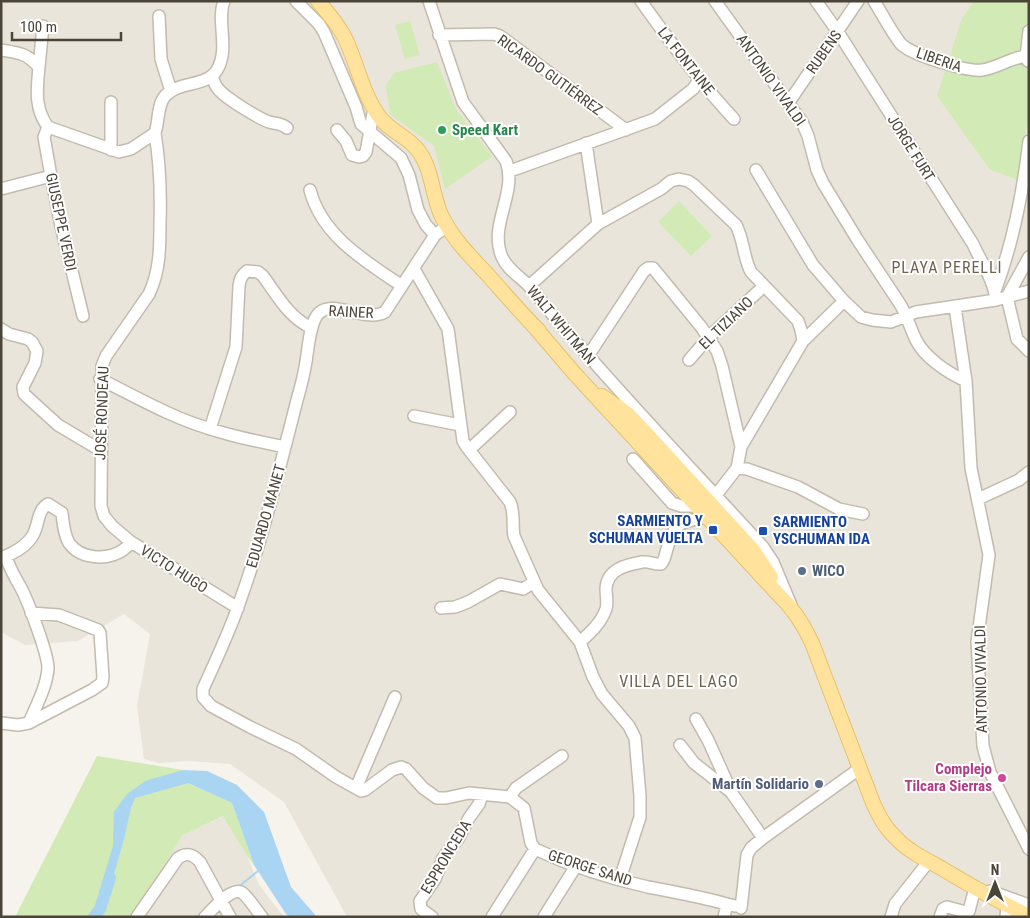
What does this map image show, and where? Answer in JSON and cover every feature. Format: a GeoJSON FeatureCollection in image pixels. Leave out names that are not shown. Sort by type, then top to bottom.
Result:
{"type":"FeatureCollection","features":[{"type":"Feature","properties":{"kind":"main road"},"geometry":{"type":"LineString","coordinates":[[318,1],[336,22],[374,108],[382,121],[411,142],[420,152],[426,165],[438,207],[447,226],[472,258],[600,395],[628,414],[757,555],[801,619],[812,642],[859,769],[883,823],[904,846],[972,886],[1006,911],[1029,916]]}},
{"type":"Feature","properties":{"kind":"main road"},"geometry":{"type":"LineString","coordinates":[[533,325],[559,357],[635,440],[650,450],[696,500],[701,503],[707,501]]}},
{"type":"Feature","properties":{"kind":"main road"},"geometry":{"type":"LineString","coordinates":[[707,501],[705,510],[708,517],[790,605]]}},
{"type":"Feature","properties":{"kind":"street"},"geometry":{"type":"LineString","coordinates":[[159,16],[161,59],[171,91],[212,76],[217,69],[223,49],[222,11],[224,1]]}},
{"type":"Feature","properties":{"kind":"street"},"geometry":{"type":"LineString","coordinates":[[296,1],[319,24],[324,32],[342,79],[356,107],[361,124],[401,158],[409,175],[418,210],[426,225],[435,236]]}},
{"type":"Feature","properties":{"kind":"street"},"geometry":{"type":"LineString","coordinates":[[429,1],[463,102],[506,161],[510,171],[655,119],[693,89],[700,79]]}},
{"type":"Feature","properties":{"kind":"street","name":"LA FONTAINE"},"geometry":{"type":"LineString","coordinates":[[641,1],[674,48],[734,119]]}},
{"type":"Feature","properties":{"kind":"street","name":"ANTONIO VIVALDI"},"geometry":{"type":"LineString","coordinates":[[715,1],[789,102],[806,130],[817,170],[823,183],[907,315],[916,340],[930,358],[954,376],[966,381]]}},
{"type":"Feature","properties":{"kind":"street","name":"JORGE FURT"},"geometry":{"type":"LineString","coordinates":[[816,1],[838,32],[973,244],[999,296],[1017,340],[1029,350]]}},
{"type":"Feature","properties":{"kind":"street","name":"RUBENS"},"geometry":{"type":"LineString","coordinates":[[789,102],[858,1]]}},
{"type":"Feature","properties":{"kind":"street","name":"LIBERIA"},"geometry":{"type":"LineString","coordinates":[[874,1],[901,43],[908,49],[970,70],[992,68],[1013,58],[1027,59]]}},
{"type":"Feature","properties":{"kind":"street"},"geometry":{"type":"LineString","coordinates":[[43,26],[37,92],[38,107],[48,127],[119,152],[126,152],[155,133]]}},
{"type":"Feature","properties":{"kind":"street","name":"RICARDO GUTIÉRREZ"},"geometry":{"type":"LineString","coordinates":[[440,35],[494,34],[500,36],[626,130]]}},
{"type":"Feature","properties":{"kind":"street"},"geometry":{"type":"LineString","coordinates":[[1027,59],[1028,38]]}},
{"type":"Feature","properties":{"kind":"street"},"geometry":{"type":"LineString","coordinates":[[1,50],[22,53],[29,56],[39,66]]}},
{"type":"Feature","properties":{"kind":"street"},"geometry":{"type":"LineString","coordinates":[[342,79],[357,67]]}},
{"type":"Feature","properties":{"kind":"street"},"geometry":{"type":"LineString","coordinates":[[212,76],[214,84],[225,95],[270,123],[283,125],[287,128]]}},
{"type":"Feature","properties":{"kind":"street","name":"JOSÉ RONDEAU"},"geometry":{"type":"LineString","coordinates":[[112,526],[104,516],[101,506],[100,379],[106,356],[149,294],[157,271],[160,252],[161,179],[155,133],[162,101],[171,91]]}},
{"type":"Feature","properties":{"kind":"street"},"geometry":{"type":"LineString","coordinates":[[111,102],[112,150]]}},
{"type":"Feature","properties":{"kind":"street"},"geometry":{"type":"LineString","coordinates":[[337,130],[346,141],[352,155],[355,157],[363,156],[374,108]]}},
{"type":"Feature","properties":{"kind":"street","name":"GIUSEPPE VERDI"},"geometry":{"type":"LineString","coordinates":[[48,127],[44,137],[51,176],[83,316]]}},
{"type":"Feature","properties":{"kind":"street"},"geometry":{"type":"LineString","coordinates":[[999,296],[1002,274],[1022,191],[1029,141]]}},
{"type":"Feature","properties":{"kind":"street"},"geometry":{"type":"LineString","coordinates":[[586,143],[598,224]]}},
{"type":"Feature","properties":{"kind":"street"},"geometry":{"type":"LineString","coordinates":[[756,170],[813,265],[844,301],[861,317],[891,322],[916,312],[955,307],[1029,291]]}},
{"type":"Feature","properties":{"kind":"street","name":"WALT WHITMAN"},"geometry":{"type":"LineString","coordinates":[[510,171],[500,223],[499,247],[503,259],[510,269],[529,286],[707,501]]}},
{"type":"Feature","properties":{"kind":"street"},"geometry":{"type":"LineString","coordinates":[[1,189],[51,176]]}},
{"type":"Feature","properties":{"kind":"street"},"geometry":{"type":"LineString","coordinates":[[529,286],[598,224],[662,190],[671,181],[688,181],[694,184],[736,226],[740,232],[746,263],[751,272],[798,321],[803,341]]}},
{"type":"Feature","properties":{"kind":"street"},"geometry":{"type":"LineString","coordinates":[[310,190],[319,212],[337,237],[358,256],[402,286]]}},
{"type":"Feature","properties":{"kind":"street","name":"RAINER"},"geometry":{"type":"LineString","coordinates":[[210,428],[236,347],[240,279],[247,271],[258,272],[263,276],[293,317],[312,328],[319,312],[327,308],[369,315],[382,314],[435,236],[447,226]]}},
{"type":"Feature","properties":{"kind":"street"},"geometry":{"type":"LineString","coordinates":[[999,296],[1029,257]]}},
{"type":"Feature","properties":{"kind":"street"},"geometry":{"type":"LineString","coordinates":[[582,375],[644,271],[648,268],[653,268],[658,272],[717,351],[741,447]]}},
{"type":"Feature","properties":{"kind":"street"},"geometry":{"type":"LineString","coordinates":[[414,269],[448,329],[463,441],[468,450],[510,502],[514,512],[514,536],[538,590],[580,642],[593,677],[602,694],[632,730],[636,743],[640,817],[620,879]]}},
{"type":"Feature","properties":{"kind":"street","name":"EL TIZIANO"},"geometry":{"type":"LineString","coordinates":[[689,360],[708,337],[764,286]]}},
{"type":"Feature","properties":{"kind":"street"},"geometry":{"type":"LineString","coordinates":[[633,458],[672,503],[681,506],[707,501],[737,468],[741,447],[803,341],[844,301]]}},
{"type":"Feature","properties":{"kind":"street","name":"ANTONIO VIVALDI"},"geometry":{"type":"LineString","coordinates":[[955,307],[966,381],[971,468],[989,555],[977,642],[983,746],[990,772],[1029,849]]}},
{"type":"Feature","properties":{"kind":"street","name":"EDUARDO MANET"},"geometry":{"type":"LineString","coordinates":[[312,328],[305,368],[276,486],[238,608],[204,689],[203,698],[211,706],[296,749],[336,777],[356,788]]}},
{"type":"Feature","properties":{"kind":"street"},"geometry":{"type":"LineString","coordinates":[[1,329],[9,334],[28,339],[37,351],[35,362],[23,387],[24,394],[58,425],[100,450]]}},
{"type":"Feature","properties":{"kind":"street"},"geometry":{"type":"LineString","coordinates":[[100,379],[166,413],[245,439],[285,447]]}},
{"type":"Feature","properties":{"kind":"street"},"geometry":{"type":"LineString","coordinates":[[468,450],[510,412]]}},
{"type":"Feature","properties":{"kind":"street"},"geometry":{"type":"LineString","coordinates":[[414,416],[460,424]]}},
{"type":"Feature","properties":{"kind":"street"},"geometry":{"type":"LineString","coordinates":[[737,468],[747,469],[798,487],[839,509],[862,514]]}},
{"type":"Feature","properties":{"kind":"street"},"geometry":{"type":"LineString","coordinates":[[978,499],[1019,480],[1029,472]]}},
{"type":"Feature","properties":{"kind":"street"},"geometry":{"type":"LineString","coordinates":[[30,723],[45,682],[48,666],[22,589],[4,557],[25,544],[33,535],[42,509],[48,504],[62,513],[69,543],[76,550],[86,555],[96,557],[108,555],[124,550],[131,542]]}},
{"type":"Feature","properties":{"kind":"street"},"geometry":{"type":"LineString","coordinates":[[580,642],[596,628],[606,610],[607,584],[612,574],[618,568],[648,561],[656,565],[661,564],[665,559],[670,539],[678,525],[683,522],[708,517]]}},
{"type":"Feature","properties":{"kind":"street","name":"VICTO HUGO"},"geometry":{"type":"LineString","coordinates":[[112,526],[131,542],[238,608]]}},
{"type":"Feature","properties":{"kind":"street"},"geometry":{"type":"LineString","coordinates":[[441,608],[455,607],[468,602],[500,584],[523,589],[534,582]]}},
{"type":"Feature","properties":{"kind":"street"},"geometry":{"type":"LineString","coordinates":[[1,723],[18,725],[30,723],[102,683],[100,633],[98,630],[59,614],[31,613]]}},
{"type":"Feature","properties":{"kind":"street"},"geometry":{"type":"LineString","coordinates":[[395,697],[356,788],[361,791],[392,770],[401,767],[406,769],[430,794],[437,798],[469,793],[510,796],[516,788],[562,756]]}},
{"type":"Feature","properties":{"kind":"street"},"geometry":{"type":"LineString","coordinates":[[696,718],[731,792],[764,838]]}},
{"type":"Feature","properties":{"kind":"street"},"geometry":{"type":"LineString","coordinates":[[680,745],[694,763],[731,792]]}},
{"type":"Feature","properties":{"kind":"street"},"geometry":{"type":"LineString","coordinates":[[744,912],[747,855],[751,848],[859,769]]}},
{"type":"Feature","properties":{"kind":"street","name":"ESPRONCEDA"},"geometry":{"type":"LineString","coordinates":[[432,917],[421,909],[420,902],[435,879],[445,854],[458,839],[479,804],[482,795]]}},
{"type":"Feature","properties":{"kind":"street","name":"GEORGE SAND"},"geometry":{"type":"LineString","coordinates":[[510,796],[524,808],[531,844],[535,849],[576,866],[647,887],[728,904],[744,912]]}},
{"type":"Feature","properties":{"kind":"street"},"geometry":{"type":"LineString","coordinates":[[492,917],[535,849]]}},
{"type":"Feature","properties":{"kind":"street"},"geometry":{"type":"LineString","coordinates":[[137,917],[178,858],[184,854],[196,857],[200,862],[230,917]]}},
{"type":"Feature","properties":{"kind":"street"},"geometry":{"type":"LineString","coordinates":[[892,917],[896,904],[929,861]]}},
{"type":"Feature","properties":{"kind":"street"},"geometry":{"type":"LineString","coordinates":[[544,917],[576,866]]}},
{"type":"Feature","properties":{"kind":"street"},"geometry":{"type":"LineString","coordinates":[[940,917],[943,909],[947,907],[966,912],[969,911],[972,886],[1029,905]]}},
{"type":"Feature","properties":{"kind":"street"},"geometry":{"type":"LineString","coordinates":[[205,917],[221,900],[232,893],[240,892],[262,917]]}},
{"type":"Feature","properties":{"kind":"street"},"geometry":{"type":"LineString","coordinates":[[724,917],[728,904]]}},
{"type":"Feature","properties":{"kind":"shaded area"},"geometry":{"type":"Polygon","coordinates":[[[1,1],[974,1],[962,18],[976,150],[990,170],[1018,180],[1029,114],[1029,917],[347,917],[284,802],[230,764],[188,761],[159,763],[144,759],[137,706],[150,634],[124,614],[78,641],[25,645],[1,632],[1,1]]]}},
{"type":"Feature","properties":{"kind":"shaded area"},"geometry":{"type":"Polygon","coordinates":[[[224,816],[247,856],[259,885],[284,917],[133,917],[182,836],[224,816]]]}},
{"type":"Feature","properties":{"kind":"green space"},"geometry":{"type":"Polygon","coordinates":[[[974,1],[1029,1],[1029,114],[1018,180],[990,170],[937,96],[962,18],[974,1]]]}},
{"type":"Feature","properties":{"kind":"green space"},"geometry":{"type":"Polygon","coordinates":[[[410,21],[420,55],[405,59],[395,25],[410,21]]]}},
{"type":"Feature","properties":{"kind":"green space","name":"Speed Kart"},"geometry":{"type":"Polygon","coordinates":[[[437,62],[456,109],[492,156],[445,189],[434,146],[390,114],[386,86],[394,73],[437,62]]]}},
{"type":"Feature","properties":{"kind":"green space"},"geometry":{"type":"Polygon","coordinates":[[[679,201],[712,236],[691,256],[658,222],[679,201]]]}},
{"type":"Feature","properties":{"kind":"green space"},"geometry":{"type":"Polygon","coordinates":[[[97,756],[183,770],[188,783],[232,803],[254,865],[223,816],[182,836],[133,917],[15,917],[97,756]]]}},
{"type":"Feature","properties":{"kind":"water"},"geometry":{"type":"Polygon","coordinates":[[[183,770],[207,771],[237,785],[264,812],[291,887],[317,917],[291,917],[286,914],[254,865],[232,803],[188,783],[135,798],[108,895],[99,892],[113,846],[114,812],[127,794],[145,781],[183,770]]]}},
{"type":"Feature","properties":{"kind":"waterway"},"geometry":{"type":"LineString","coordinates":[[237,888],[258,871]]}},
{"type":"Feature","properties":{"kind":"waterway"},"geometry":{"type":"LineString","coordinates":[[94,917],[100,909],[110,878]]}},
{"type":"Feature","properties":{"kind":"place","name":"Speed Kart"},"geometry":{"type":"Point","coordinates":[442,130]}},
{"type":"Feature","properties":{"kind":"place","name":"SARMIENTO Y SCHUMAN VUELTA"},"geometry":{"type":"Point","coordinates":[713,530]}},
{"type":"Feature","properties":{"kind":"place","name":"SARMIENTO YSCHUMAN IDA"},"geometry":{"type":"Point","coordinates":[763,531]}},
{"type":"Feature","properties":{"kind":"place","name":"WICO"},"geometry":{"type":"Point","coordinates":[802,571]}},
{"type":"Feature","properties":{"kind":"place","name":"Complejo Tilcara Sierras"},"geometry":{"type":"Point","coordinates":[1002,778]}},
{"type":"Feature","properties":{"kind":"place","name":"Martín Solidario"},"geometry":{"type":"Point","coordinates":[819,784]}},
{"type":"Feature","properties":{"kind":"district","name":"PLAYA PERELLI"},"geometry":{"type":"Point","coordinates":[947,267]}},
{"type":"Feature","properties":{"kind":"district","name":"VILLA DEL LAGO"},"geometry":{"type":"Point","coordinates":[679,681]}}]}
